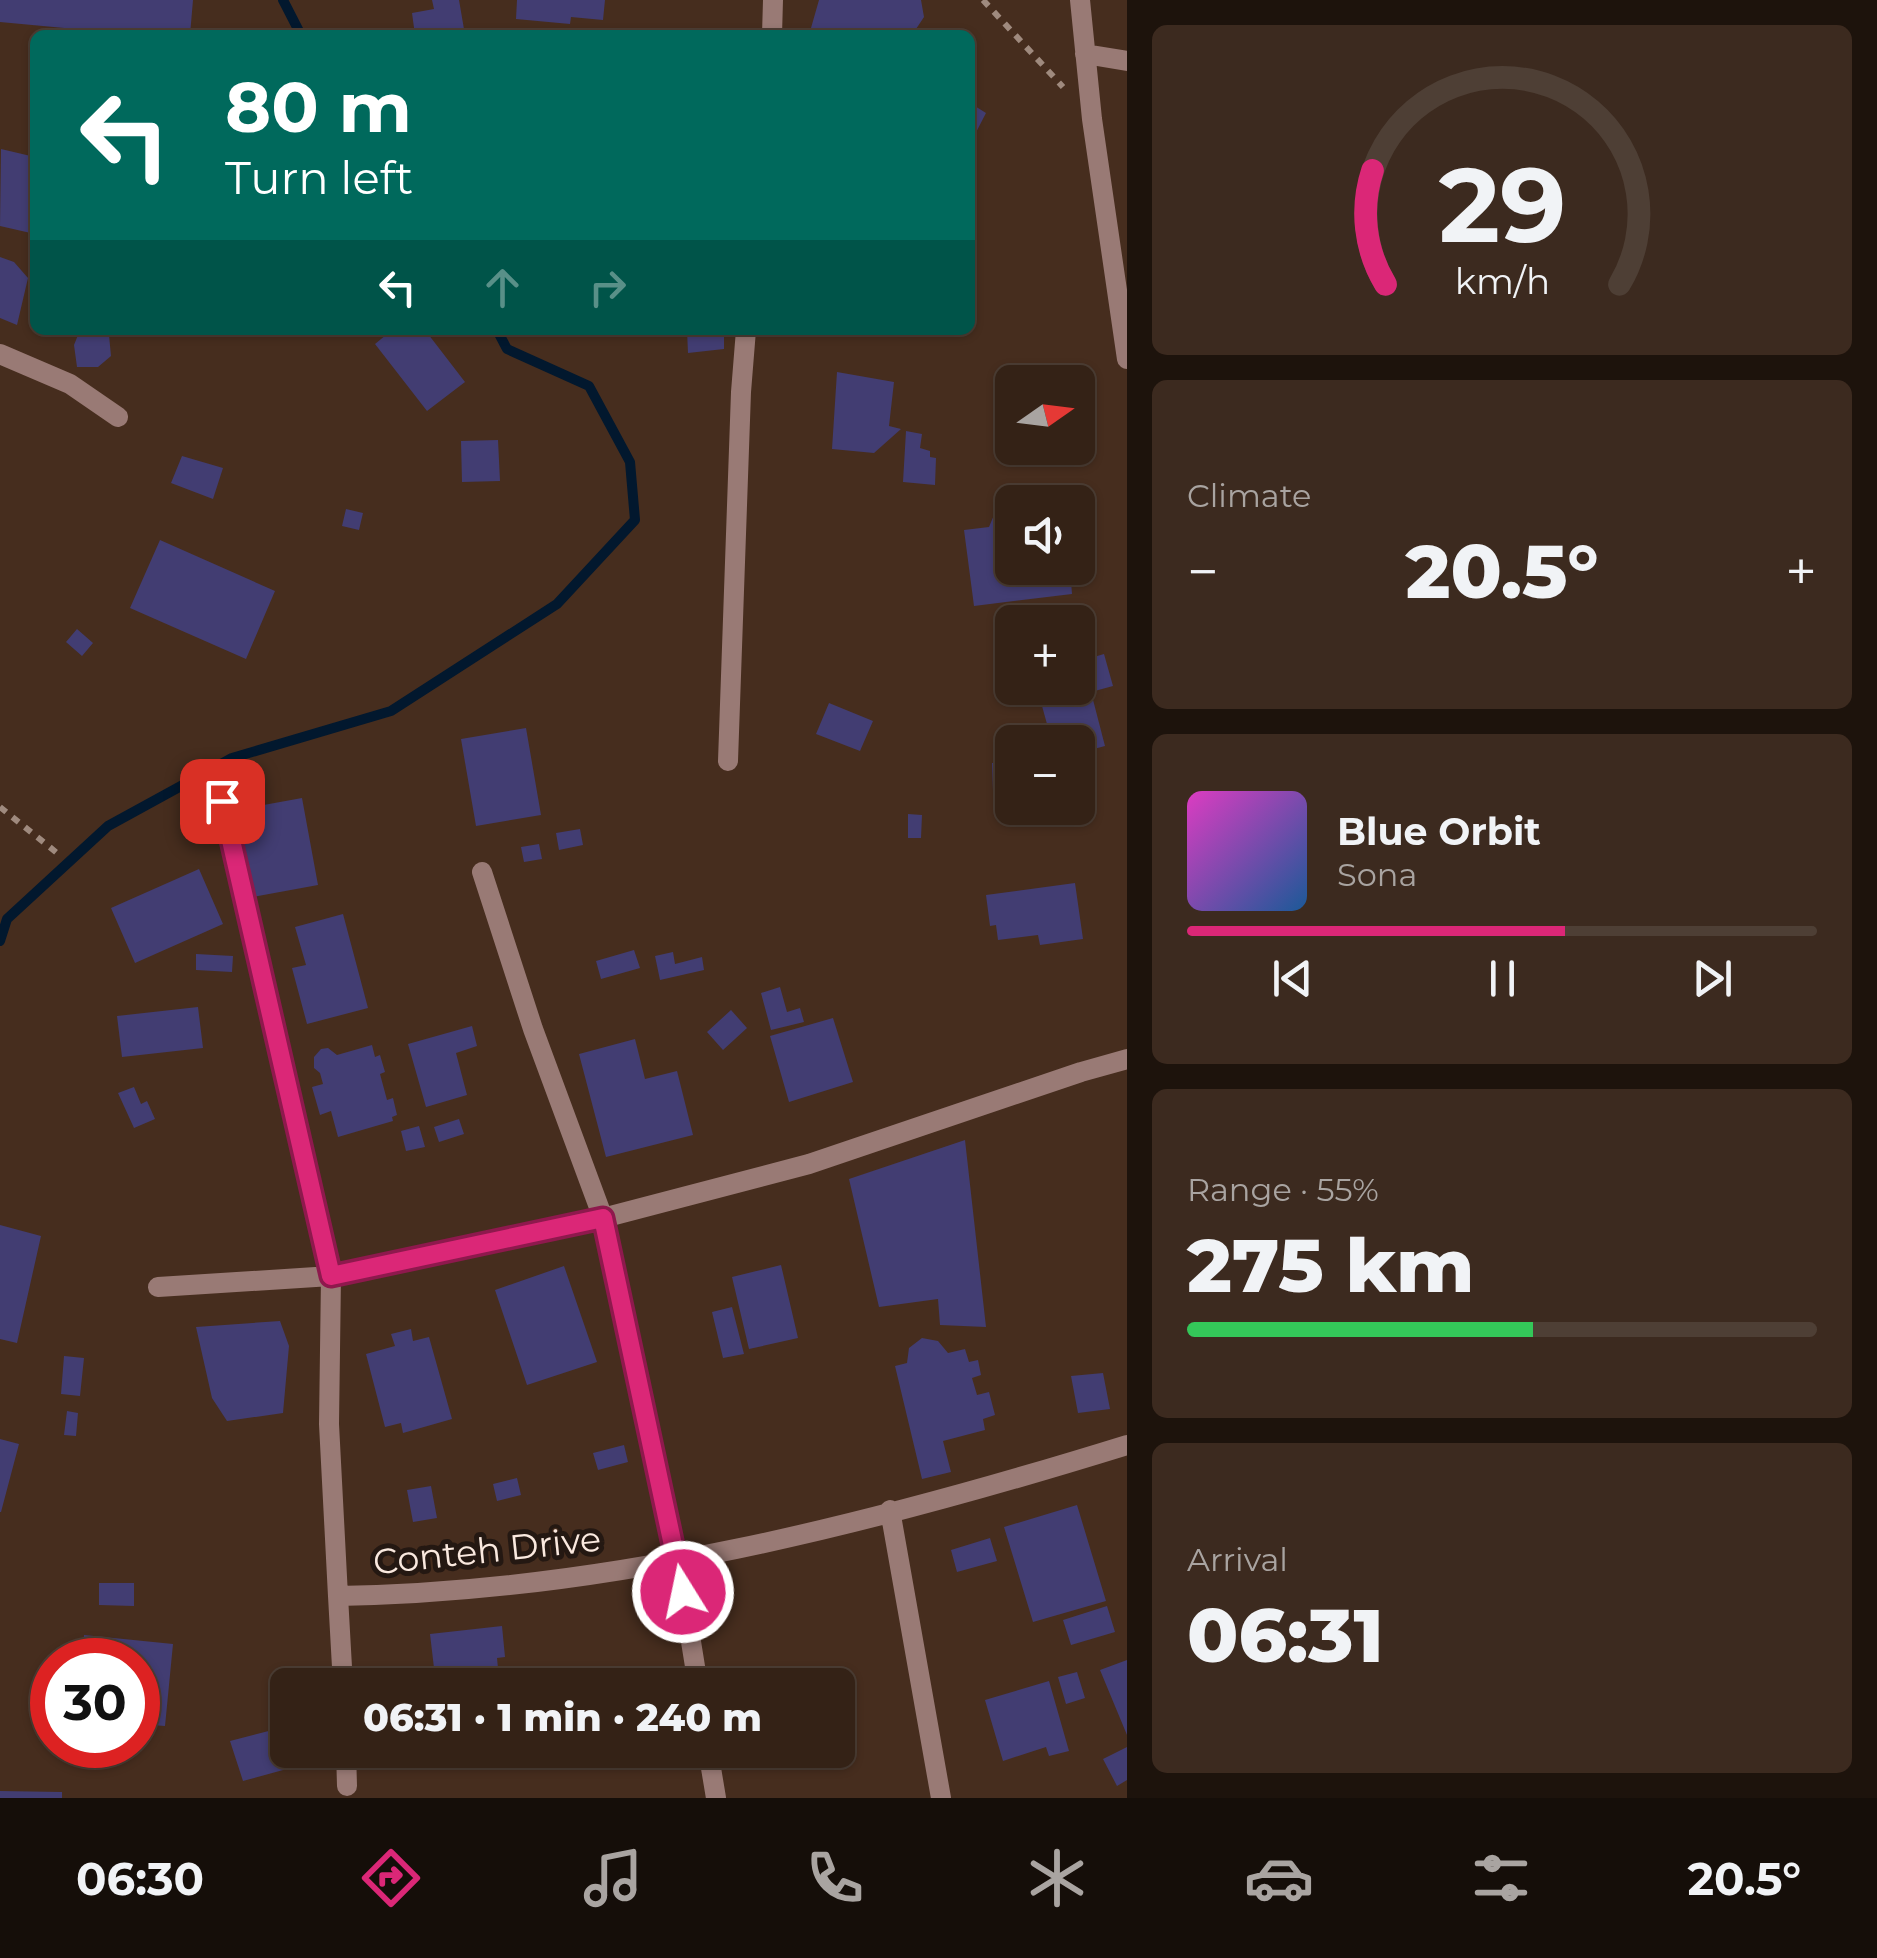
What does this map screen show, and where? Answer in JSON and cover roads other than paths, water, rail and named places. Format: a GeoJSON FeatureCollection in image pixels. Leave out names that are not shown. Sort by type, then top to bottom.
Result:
{"type":"FeatureCollection","features":[{"type":"Feature","properties":{"kind":"street"},"geometry":{"type":"LineString","coordinates":[[772,30],[774,0]]}},
{"type":"Feature","properties":{"kind":"street"},"geometry":{"type":"LineString","coordinates":[[1080,0],[1092,119],[1127,359]]}},
{"type":"Feature","properties":{"kind":"street"},"geometry":{"type":"LineString","coordinates":[[1085,54],[1127,61]]}},
{"type":"Feature","properties":{"kind":"street"},"geometry":{"type":"LineString","coordinates":[[728,761],[746,335]]}},
{"type":"Feature","properties":{"kind":"street"},"geometry":{"type":"LineString","coordinates":[[0,354],[70,384],[118,416]]}},
{"type":"Feature","properties":{"kind":"street","name":"Conteh Drive"},"geometry":{"type":"LineString","coordinates":[[222,801],[331,1276],[329,1424],[338,1596],[424,1594],[678,1561],[890,1510],[1127,1445]]}},
{"type":"Feature","properties":{"kind":"street"},"geometry":{"type":"LineString","coordinates":[[482,872],[533,1029],[603,1218],[678,1561],[695,1668]]}},
{"type":"Feature","properties":{"kind":"street"},"geometry":{"type":"LineString","coordinates":[[158,1287],[331,1276],[603,1218],[809,1164],[1127,1059]]}},
{"type":"Feature","properties":{"kind":"street"},"geometry":{"type":"LineString","coordinates":[[890,1510],[941,1798]]}},
{"type":"Feature","properties":{"kind":"street"},"geometry":{"type":"LineString","coordinates":[[338,1596],[342,1668]]}},
{"type":"Feature","properties":{"kind":"street"},"geometry":{"type":"LineString","coordinates":[[346,1768],[347,1786]]}},
{"type":"Feature","properties":{"kind":"street"},"geometry":{"type":"LineString","coordinates":[[711,1768],[716,1798]]}},
{"type":"Feature","properties":{"kind":"waterway"},"geometry":{"type":"LineString","coordinates":[[283,0],[298,30]]}},
{"type":"Feature","properties":{"kind":"waterway"},"geometry":{"type":"LineString","coordinates":[[0,941],[7,919],[108,826],[232,758],[391,711],[557,604],[635,520],[630,462],[589,386],[507,349],[500,335]]}}]}
